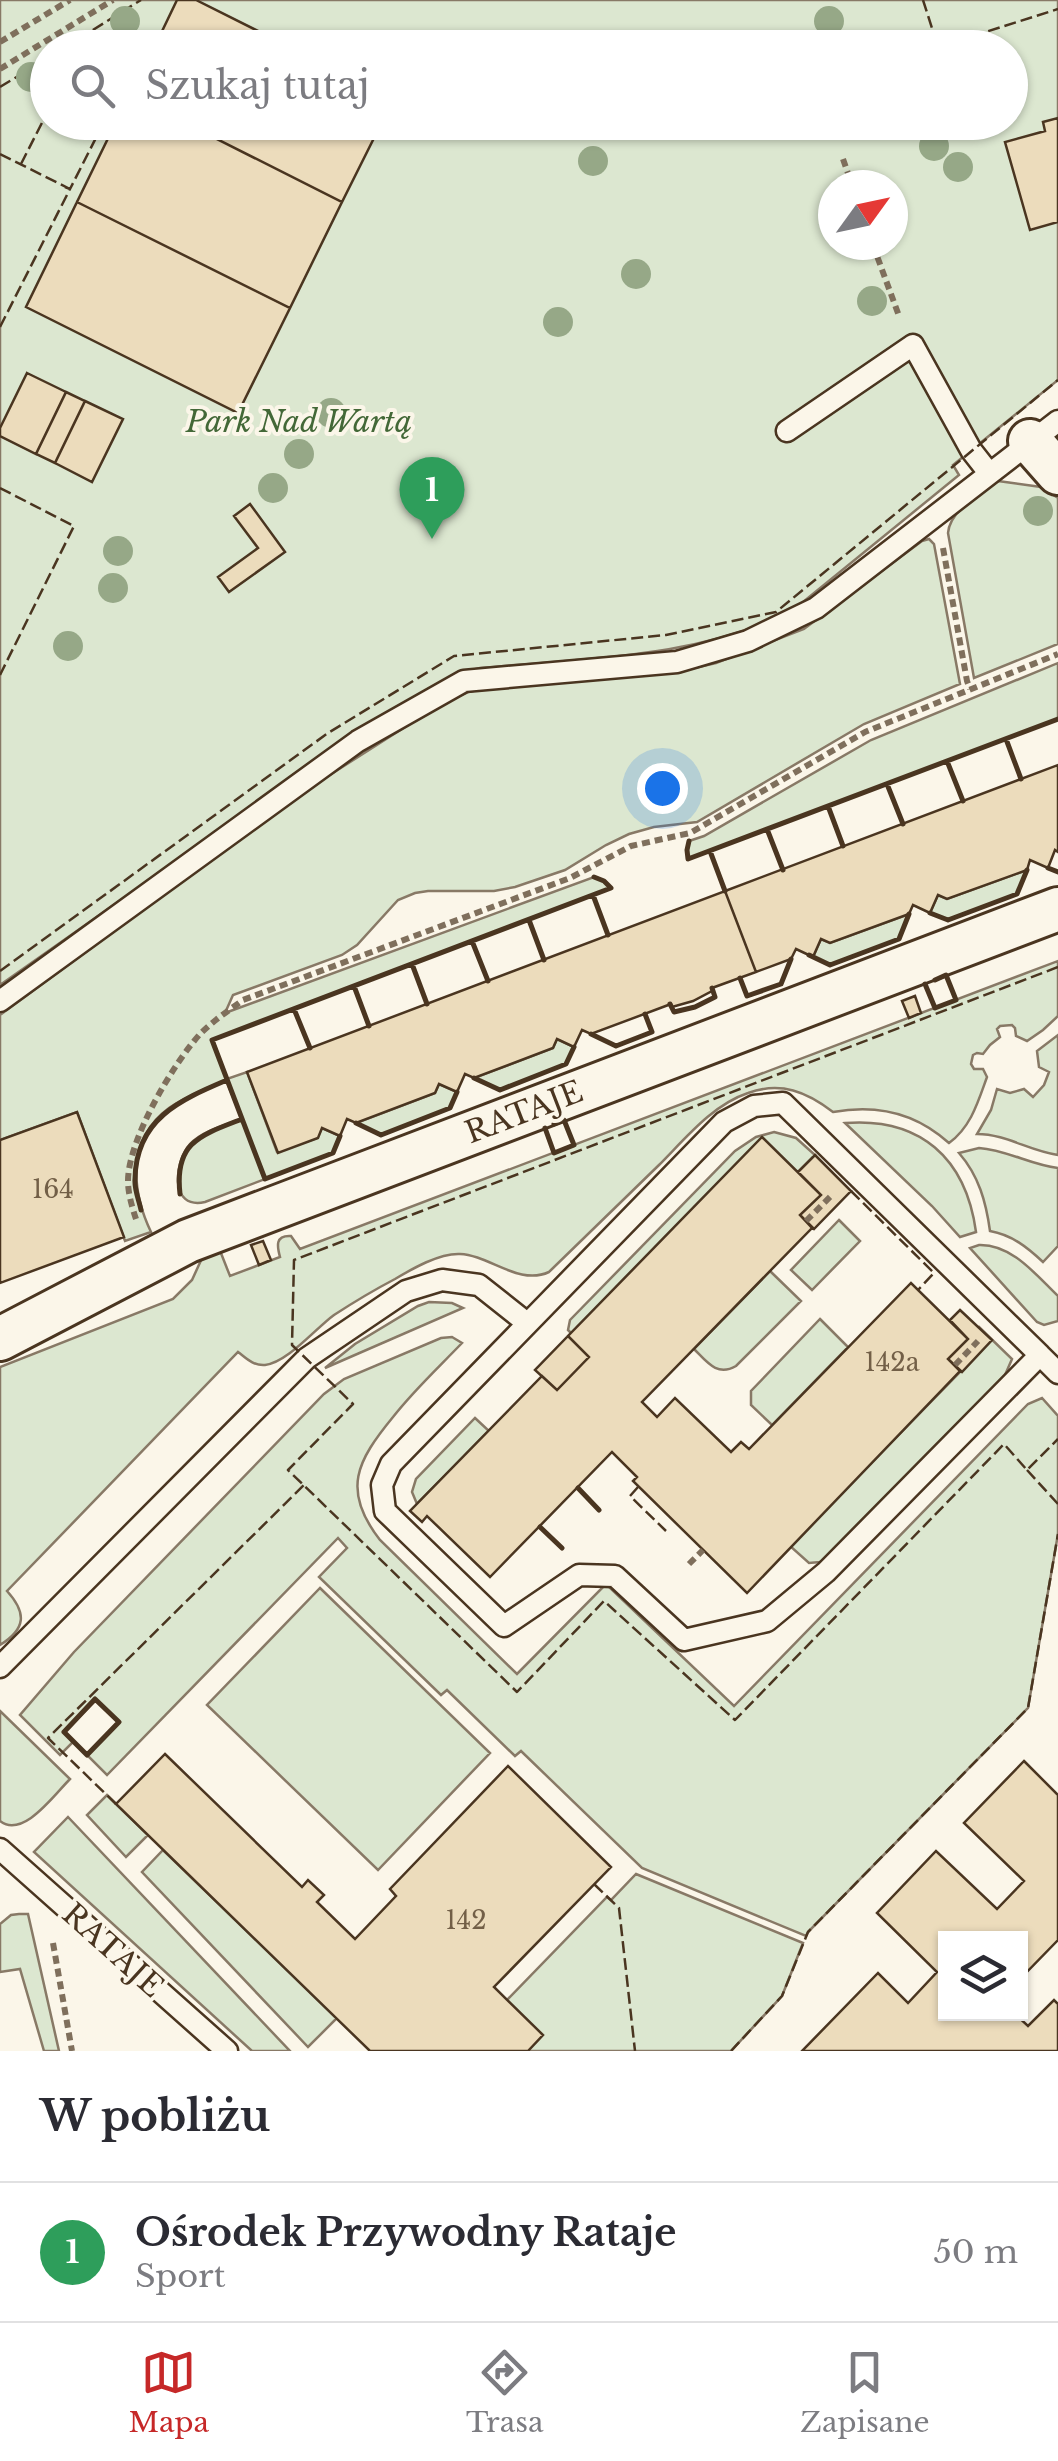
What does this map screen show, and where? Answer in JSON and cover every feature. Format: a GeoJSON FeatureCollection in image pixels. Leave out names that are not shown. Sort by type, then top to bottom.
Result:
{"type":"FeatureCollection","features":[{"type":"Feature","properties":{"kind":"street"},"geometry":{"type":"LineString","coordinates":[[1044,431],[1058,474]]}},
{"type":"Feature","properties":{"kind":"street","name":"RATAJE"},"geometry":{"type":"LineString","coordinates":[[0,1339],[206,1234],[1058,909]]}},
{"type":"Feature","properties":{"kind":"lane"},"geometry":{"type":"LineString","coordinates":[[786,430],[913,345],[989,473]]}},
{"type":"Feature","properties":{"kind":"lane"},"geometry":{"type":"LineString","coordinates":[[0,1001],[358,741],[464,681],[677,662],[748,641],[816,608],[1044,431]]}},
{"type":"Feature","properties":{"kind":"lane"},"geometry":{"type":"LineString","coordinates":[[1040,1355],[826,1572],[768,1620],[684,1640],[615,1576],[580,1575],[504,1626],[385,1511],[382,1485],[392,1464],[724,1122],[754,1106],[783,1103],[1040,1355],[1058,1373]]}},
{"type":"Feature","properties":{"kind":"lane"},"geometry":{"type":"LineString","coordinates":[[0,1667],[307,1358],[406,1291],[442,1280],[479,1285],[527,1323]]}},
{"type":"Feature","properties":{"kind":"lane","name":"RATAJE"},"geometry":{"type":"LineString","coordinates":[[0,1849],[227,2051]]}},
{"type":"Feature","properties":{"kind":"path"},"geometry":{"type":"LineString","coordinates":[[0,42],[70,0]]}},
{"type":"Feature","properties":{"kind":"path"},"geometry":{"type":"LineString","coordinates":[[63,30],[113,0]]}},
{"type":"Feature","properties":{"kind":"path"},"geometry":{"type":"LineString","coordinates":[[0,68],[30,50]]}},
{"type":"Feature","properties":{"kind":"path"},"geometry":{"type":"LineString","coordinates":[[842,159],[846,170]]}},
{"type":"Feature","properties":{"kind":"path"},"geometry":{"type":"LineString","coordinates":[[878,260],[898,314]]}},
{"type":"Feature","properties":{"kind":"path"},"geometry":{"type":"LineString","coordinates":[[944,558],[970,689]]}},
{"type":"Feature","properties":{"kind":"path"},"geometry":{"type":"LineString","coordinates":[[149,1261],[128,1182],[133,1148],[160,1094],[196,1038],[243,1000],[570,878],[631,846],[690,834],[865,732],[1058,654]]}},
{"type":"Feature","properties":{"kind":"path"},"geometry":{"type":"LineString","coordinates":[[806,1221],[831,1196]]}},
{"type":"Feature","properties":{"kind":"path"},"geometry":{"type":"LineString","coordinates":[[954,1365],[980,1339]]}},
{"type":"Feature","properties":{"kind":"path"},"geometry":{"type":"LineString","coordinates":[[689,1564],[703,1550]]}},
{"type":"Feature","properties":{"kind":"path"},"geometry":{"type":"LineString","coordinates":[[42,1888],[72,2051]]}},
{"type":"Feature","properties":{"kind":"green space","name":"Park Nad Wartą"},"geometry":{"type":"Polygon","coordinates":[[[0,0],[1058,0],[1058,380],[953,465],[959,475],[792,611],[718,639],[679,647],[460,673],[359,730],[0,985],[0,0]]]}},
{"type":"Feature","properties":{"kind":"green space"},"geometry":{"type":"Polygon","coordinates":[[[998,481],[1041,487],[1058,498],[1058,644],[974,678],[948,533],[960,509],[998,481]]]}},
{"type":"Feature","properties":{"kind":"green space"},"geometry":{"type":"Polygon","coordinates":[[[929,539],[934,544],[960,684],[864,724],[697,822],[629,834],[565,870],[515,887],[415,893],[398,900],[357,945],[342,955],[233,995],[225,1013],[594,877],[611,888],[213,1040],[227,1079],[247,1072],[277,1152],[317,1138],[322,1128],[340,1136],[333,1153],[205,1202],[185,1199],[180,1192],[178,1172],[190,1144],[207,1132],[242,1119],[226,1080],[211,1086],[169,1108],[146,1135],[140,1150],[137,1182],[151,1232],[125,1241],[77,1112],[0,1140],[0,1015],[303,792],[438,706],[468,692],[677,672],[716,663],[804,629],[929,539]]]}},
{"type":"Feature","properties":{"kind":"green space"},"geometry":{"type":"Polygon","coordinates":[[[1058,663],[1058,719],[688,859],[689,841],[871,740],[1058,663]]]}},
{"type":"Feature","properties":{"kind":"green space"},"geometry":{"type":"Polygon","coordinates":[[[1027,870],[1017,894],[948,920],[930,913],[938,895],[947,899],[1027,870]]]}},
{"type":"Feature","properties":{"kind":"green space"},"geometry":{"type":"Polygon","coordinates":[[[909,914],[899,939],[830,965],[813,957],[821,939],[830,943],[909,914]]]}},
{"type":"Feature","properties":{"kind":"green space"},"geometry":{"type":"Polygon","coordinates":[[[1058,961],[1058,1016],[1027,1041],[1016,1036],[1012,1025],[1000,1026],[1000,1037],[983,1054],[973,1055],[974,1069],[983,1069],[987,1077],[968,1122],[949,1143],[923,1124],[895,1113],[865,1109],[833,1112],[803,1094],[783,1088],[748,1093],[700,1124],[549,1272],[527,1275],[471,1256],[443,1256],[349,1305],[274,1363],[257,1364],[238,1352],[7,1591],[18,1606],[21,1620],[15,1633],[0,1645],[0,1367],[173,1299],[192,1280],[203,1256],[217,1243],[230,1276],[280,1257],[278,1245],[282,1237],[291,1236],[300,1249],[1058,961]]]}},
{"type":"Feature","properties":{"kind":"green space"},"geometry":{"type":"Polygon","coordinates":[[[1058,1035],[1058,1155],[977,1134],[991,1110],[997,1089],[1010,1093],[1024,1089],[1033,1097],[1044,1085],[1049,1072],[1039,1067],[1037,1051],[1058,1035]]]}},
{"type":"Feature","properties":{"kind":"green space"},"geometry":{"type":"Polygon","coordinates":[[[557,1039],[574,1047],[566,1064],[500,1090],[474,1078],[553,1048],[557,1039]]]}},
{"type":"Feature","properties":{"kind":"green space"},"geometry":{"type":"Polygon","coordinates":[[[439,1084],[457,1092],[450,1108],[381,1135],[356,1123],[435,1093],[439,1084]]]}},
{"type":"Feature","properties":{"kind":"green space"},"geometry":{"type":"Polygon","coordinates":[[[845,1123],[896,1127],[935,1148],[962,1183],[976,1232],[960,1237],[845,1123]]]}},
{"type":"Feature","properties":{"kind":"green space"},"geometry":{"type":"Polygon","coordinates":[[[774,1132],[796,1138],[815,1155],[798,1172],[572,1334],[568,1330],[570,1320],[735,1151],[756,1137],[774,1132]]]}},
{"type":"Feature","properties":{"kind":"green space"},"geometry":{"type":"Polygon","coordinates":[[[979,1148],[1058,1168],[1058,1246],[1043,1262],[1019,1242],[990,1231],[980,1190],[959,1153],[979,1148]]]}},
{"type":"Feature","properties":{"kind":"green space"},"geometry":{"type":"Polygon","coordinates":[[[839,1220],[860,1241],[812,1290],[791,1270],[839,1220]]]}},
{"type":"Feature","properties":{"kind":"green space"},"geometry":{"type":"Polygon","coordinates":[[[979,1245],[1013,1255],[1032,1270],[1058,1296],[1058,1321],[1044,1325],[1037,1322],[970,1248],[979,1245]]]}},
{"type":"Feature","properties":{"kind":"green space"},"geometry":{"type":"Polygon","coordinates":[[[770,1271],[801,1301],[736,1366],[718,1369],[694,1349],[770,1271]]]}},
{"type":"Feature","properties":{"kind":"green space"},"geometry":{"type":"Polygon","coordinates":[[[429,1302],[452,1303],[463,1308],[325,1368],[355,1344],[429,1302]]]}},
{"type":"Feature","properties":{"kind":"green space"},"geometry":{"type":"Polygon","coordinates":[[[820,1319],[848,1347],[772,1425],[751,1405],[751,1391],[820,1319]]]}},
{"type":"Feature","properties":{"kind":"green space"},"geometry":{"type":"Polygon","coordinates":[[[979,1327],[1012,1359],[1005,1375],[827,1559],[809,1563],[790,1546],[960,1372],[948,1359],[979,1327]]]}},
{"type":"Feature","properties":{"kind":"green space"},"geometry":{"type":"Polygon","coordinates":[[[452,1337],[462,1343],[401,1407],[370,1448],[358,1476],[361,1506],[380,1540],[517,1674],[606,1584],[734,1706],[1028,1404],[1042,1398],[1058,1416],[1058,1534],[1028,1708],[806,1936],[642,1868],[521,1751],[515,1756],[447,1690],[441,1695],[319,1577],[347,1548],[338,1538],[107,1775],[87,1755],[118,1722],[96,1700],[64,1732],[73,1742],[60,1755],[20,1715],[74,1652],[324,1394],[344,1379],[441,1338],[452,1337]]]}},
{"type":"Feature","properties":{"kind":"green space"},"geometry":{"type":"Polygon","coordinates":[[[475,1418],[489,1431],[417,1504],[412,1492],[416,1479],[475,1418]]]}},
{"type":"Feature","properties":{"kind":"green space"},"geometry":{"type":"Polygon","coordinates":[[[320,1588],[490,1753],[378,1870],[207,1705],[320,1588]]]}},
{"type":"Feature","properties":{"kind":"green space"},"geometry":{"type":"Polygon","coordinates":[[[0,1711],[70,1779],[38,1813],[18,1824],[0,1821],[0,1711]]]}},
{"type":"Feature","properties":{"kind":"green space"},"geometry":{"type":"Polygon","coordinates":[[[107,1795],[148,1835],[126,1857],[87,1815],[107,1795]]]}},
{"type":"Feature","properties":{"kind":"green space"},"geometry":{"type":"Polygon","coordinates":[[[68,1817],[290,2051],[252,2051],[34,1852],[68,1817]]]}},
{"type":"Feature","properties":{"kind":"green space"},"geometry":{"type":"Polygon","coordinates":[[[163,1850],[337,2018],[308,2047],[142,1872],[163,1850]]]}},
{"type":"Feature","properties":{"kind":"green space"},"geometry":{"type":"Polygon","coordinates":[[[636,1874],[803,1943],[782,1996],[731,2051],[528,2051],[507,2000],[607,1897],[611,1900],[636,1874]]]}},
{"type":"Feature","properties":{"kind":"green space"},"geometry":{"type":"Polygon","coordinates":[[[28,1914],[59,2051],[44,2051],[20,1969],[0,1972],[0,1924],[11,1915],[28,1914]]]}},
{"type":"Feature","properties":{"kind":"building"},"geometry":{"type":"Polygon","coordinates":[[[177,0],[196,0],[256,30],[163,30],[177,0]]]}},
{"type":"Feature","properties":{"kind":"building"},"geometry":{"type":"Polygon","coordinates":[[[1058,118],[1058,222],[1030,230],[1005,142],[1028,140],[1028,136],[1045,131],[1043,122],[1058,118]]]}},
{"type":"Feature","properties":{"kind":"building"},"geometry":{"type":"Polygon","coordinates":[[[107,140],[219,140],[342,202],[290,308],[77,202],[107,140]]]}},
{"type":"Feature","properties":{"kind":"building"},"geometry":{"type":"Polygon","coordinates":[[[219,140],[373,140],[342,202],[219,140]]]}},
{"type":"Feature","properties":{"kind":"building"},"geometry":{"type":"Polygon","coordinates":[[[77,202],[290,308],[238,413],[26,307],[77,202]]]}},
{"type":"Feature","properties":{"kind":"building"},"geometry":{"type":"Polygon","coordinates":[[[27,373],[66,392],[36,454],[0,436],[0,428],[27,373]]]}},
{"type":"Feature","properties":{"kind":"building"},"geometry":{"type":"Polygon","coordinates":[[[66,392],[85,401],[55,463],[36,454],[66,392]]]}},
{"type":"Feature","properties":{"kind":"building"},"geometry":{"type":"Polygon","coordinates":[[[85,401],[123,419],[92,482],[55,463],[85,401]]]}},
{"type":"Feature","properties":{"kind":"building"},"geometry":{"type":"Polygon","coordinates":[[[250,504],[285,552],[229,592],[218,577],[258,548],[234,516],[250,504]]]}},
{"type":"Feature","properties":{"kind":"building"},"geometry":{"type":"Polygon","coordinates":[[[1058,765],[1058,852],[1055,850],[1048,868],[1030,860],[1027,870],[947,899],[938,895],[930,913],[913,905],[909,914],[830,943],[821,939],[813,957],[796,949],[791,959],[756,972],[725,891],[1058,765]]]}},
{"type":"Feature","properties":{"kind":"building"},"geometry":{"type":"Polygon","coordinates":[[[725,891],[756,972],[712,988],[693,1001],[672,1007],[671,1004],[591,1034],[582,1030],[574,1047],[557,1039],[553,1048],[474,1078],[465,1074],[457,1092],[439,1084],[435,1093],[356,1123],[347,1119],[340,1136],[322,1128],[318,1138],[278,1153],[247,1072],[725,891]]]}},
{"type":"Feature","properties":{"kind":"building"},"geometry":{"type":"Polygon","coordinates":[[[915,996],[921,1013],[909,1018],[902,1001],[915,996]]]}},
{"type":"Feature","properties":{"kind":"building"},"geometry":{"type":"Polygon","coordinates":[[[77,1112],[124,1237],[0,1283],[0,1140],[77,1112]]]}},
{"type":"Feature","properties":{"kind":"building"},"geometry":{"type":"Polygon","coordinates":[[[762,1137],[821,1195],[800,1215],[812,1228],[642,1402],[657,1417],[675,1398],[731,1452],[741,1442],[749,1449],[911,1283],[968,1339],[948,1359],[960,1371],[747,1593],[633,1481],[637,1477],[612,1452],[490,1577],[427,1516],[422,1522],[410,1511],[542,1376],[557,1390],[589,1357],[568,1336],[762,1137]]]}},
{"type":"Feature","properties":{"kind":"building"},"geometry":{"type":"Polygon","coordinates":[[[815,1155],[851,1191],[814,1229],[800,1215],[821,1195],[798,1172],[815,1155]]]}},
{"type":"Feature","properties":{"kind":"building"},"geometry":{"type":"Polygon","coordinates":[[[263,1241],[271,1260],[259,1265],[251,1245],[263,1241]]]}},
{"type":"Feature","properties":{"kind":"building"},"geometry":{"type":"Polygon","coordinates":[[[960,1310],[992,1340],[962,1372],[948,1359],[968,1339],[950,1320],[960,1310]]]}},
{"type":"Feature","properties":{"kind":"building"},"geometry":{"type":"Polygon","coordinates":[[[568,1336],[589,1357],[557,1390],[535,1370],[568,1336]]]}},
{"type":"Feature","properties":{"kind":"building"},"geometry":{"type":"Polygon","coordinates":[[[165,1754],[302,1887],[308,1880],[324,1895],[317,1902],[355,1939],[396,1896],[390,1889],[508,1766],[611,1867],[494,1987],[543,2035],[528,2051],[370,2051],[116,1804],[165,1754]]]}},
{"type":"Feature","properties":{"kind":"building"},"geometry":{"type":"Polygon","coordinates":[[[1024,1761],[1058,1795],[1058,1940],[1028,1971],[1028,1931],[938,1931],[938,2021],[1023,2021],[1028,2026],[1054,2000],[1058,2004],[1058,2051],[802,2051],[878,1973],[908,2003],[937,1972],[877,1913],[936,1851],[997,1909],[1024,1881],[964,1823],[1024,1761]]]}},
{"type":"Feature","properties":{"kind":"fence"},"geometry":{"type":"LineString","coordinates":[[93,30],[141,0]]}},
{"type":"Feature","properties":{"kind":"fence"},"geometry":{"type":"LineString","coordinates":[[923,0],[933,30]]}},
{"type":"Feature","properties":{"kind":"fence"},"geometry":{"type":"LineString","coordinates":[[992,30],[1058,9]]}},
{"type":"Feature","properties":{"kind":"fence"},"geometry":{"type":"LineString","coordinates":[[0,87],[30,69]]}},
{"type":"Feature","properties":{"kind":"fence"},"geometry":{"type":"LineString","coordinates":[[21,164],[33,140]]}},
{"type":"Feature","properties":{"kind":"fence"},"geometry":{"type":"LineString","coordinates":[[65,187],[70,189],[95,140]]}},
{"type":"Feature","properties":{"kind":"fence"},"geometry":{"type":"LineString","coordinates":[[0,154],[70,189],[0,327]]}},
{"type":"Feature","properties":{"kind":"fence"},"geometry":{"type":"LineString","coordinates":[[0,971],[328,733],[454,656],[666,635],[776,612],[1058,380]]}},
{"type":"Feature","properties":{"kind":"fence"},"geometry":{"type":"LineString","coordinates":[[0,488],[74,526],[0,675]]}},
{"type":"Feature","properties":{"kind":"fence"},"geometry":{"type":"LineString","coordinates":[[1058,967],[294,1260],[292,1345],[353,1404],[288,1470],[517,1692],[604,1601],[735,1720],[1004,1444],[1027,1470],[1058,1439]]}},
{"type":"Feature","properties":{"kind":"fence"},"geometry":{"type":"LineString","coordinates":[[851,1191],[934,1273],[918,1290]]}},
{"type":"Feature","properties":{"kind":"fence"},"geometry":{"type":"LineString","coordinates":[[1027,1470],[1058,1504]]}},
{"type":"Feature","properties":{"kind":"fence"},"geometry":{"type":"LineString","coordinates":[[116,1804],[48,1738],[304,1485]]}},
{"type":"Feature","properties":{"kind":"fence"},"geometry":{"type":"LineString","coordinates":[[638,1487],[630,1496],[666,1531]]}},
{"type":"Feature","properties":{"kind":"fence"},"geometry":{"type":"LineString","coordinates":[[731,2051],[782,1996],[808,1932],[1028,1708],[1058,1534]]}},
{"type":"Feature","properties":{"kind":"fence"},"geometry":{"type":"LineString","coordinates":[[594,1884],[619,1908],[635,2051]]}},
{"type":"Feature","properties":{"kind":"wall"},"geometry":{"type":"LineString","coordinates":[[689,841],[688,859],[1058,719]]}},
{"type":"Feature","properties":{"kind":"wall"},"geometry":{"type":"LineString","coordinates":[[1006,739],[1021,779]]}},
{"type":"Feature","properties":{"kind":"wall"},"geometry":{"type":"LineString","coordinates":[[947,761],[963,801]]}},
{"type":"Feature","properties":{"kind":"wall"},"geometry":{"type":"LineString","coordinates":[[887,784],[903,824]]}},
{"type":"Feature","properties":{"kind":"wall"},"geometry":{"type":"LineString","coordinates":[[828,806],[843,846]]}},
{"type":"Feature","properties":{"kind":"wall"},"geometry":{"type":"LineString","coordinates":[[767,829],[783,870]]}},
{"type":"Feature","properties":{"kind":"wall"},"geometry":{"type":"LineString","coordinates":[[710,851],[725,891]]}},
{"type":"Feature","properties":{"kind":"wall"},"geometry":{"type":"LineString","coordinates":[[1048,868],[1058,872]]}},
{"type":"Feature","properties":{"kind":"wall"},"geometry":{"type":"LineString","coordinates":[[930,913],[948,920],[1017,894],[1027,870]]}},
{"type":"Feature","properties":{"kind":"wall"},"geometry":{"type":"LineString","coordinates":[[340,1136],[333,1153],[265,1179],[212,1040],[611,888],[594,877]]}},
{"type":"Feature","properties":{"kind":"wall"},"geometry":{"type":"LineString","coordinates":[[593,895],[608,935]]}},
{"type":"Feature","properties":{"kind":"wall"},"geometry":{"type":"LineString","coordinates":[[809,955],[830,965],[899,939],[909,914]]}},
{"type":"Feature","properties":{"kind":"wall"},"geometry":{"type":"LineString","coordinates":[[529,920],[544,960]]}},
{"type":"Feature","properties":{"kind":"wall"},"geometry":{"type":"LineString","coordinates":[[472,941],[488,981]]}},
{"type":"Feature","properties":{"kind":"wall"},"geometry":{"type":"LineString","coordinates":[[740,978],[747,996],[781,984],[791,959]]}},
{"type":"Feature","properties":{"kind":"wall"},"geometry":{"type":"LineString","coordinates":[[412,964],[427,1004]]}},
{"type":"Feature","properties":{"kind":"wall"},"geometry":{"type":"LineString","coordinates":[[925,984],[935,1008],[956,1000],[946,975],[935,980]]}},
{"type":"Feature","properties":{"kind":"wall"},"geometry":{"type":"LineString","coordinates":[[354,986],[369,1026]]}},
{"type":"Feature","properties":{"kind":"wall"},"geometry":{"type":"LineString","coordinates":[[670,1004],[674,1012],[695,1007],[715,997],[712,988]]}},
{"type":"Feature","properties":{"kind":"wall"},"geometry":{"type":"LineString","coordinates":[[294,1009],[310,1048]]}},
{"type":"Feature","properties":{"kind":"wall"},"geometry":{"type":"LineString","coordinates":[[591,1034],[616,1046],[652,1032],[645,1014]]}},
{"type":"Feature","properties":{"kind":"wall"},"geometry":{"type":"LineString","coordinates":[[474,1078],[500,1090],[566,1064],[574,1047]]}},
{"type":"Feature","properties":{"kind":"wall"},"geometry":{"type":"LineString","coordinates":[[141,1210],[135,1183],[137,1158],[152,1127],[178,1104],[227,1080]]}},
{"type":"Feature","properties":{"kind":"wall"},"geometry":{"type":"LineString","coordinates":[[356,1123],[381,1135],[450,1108],[457,1092]]}},
{"type":"Feature","properties":{"kind":"wall"},"geometry":{"type":"LineString","coordinates":[[180,1194],[181,1163],[193,1143],[242,1119]]}},
{"type":"Feature","properties":{"kind":"wall"},"geometry":{"type":"LineString","coordinates":[[545,1128],[554,1153],[574,1145],[564,1120],[554,1124]]}},
{"type":"Feature","properties":{"kind":"wall"},"geometry":{"type":"LineString","coordinates":[[578,1488],[599,1510]]}},
{"type":"Feature","properties":{"kind":"wall"},"geometry":{"type":"LineString","coordinates":[[540,1527],[562,1548]]}},
{"type":"Feature","properties":{"kind":"wall"},"geometry":{"type":"LineString","coordinates":[[95,1699],[119,1722],[87,1755],[64,1732],[95,1699]]}},
{"type":"Feature","properties":{"kind":"place","name":"Ośrodek Przywodny Rataje"},"geometry":{"type":"Point","coordinates":[432,539]}}]}
